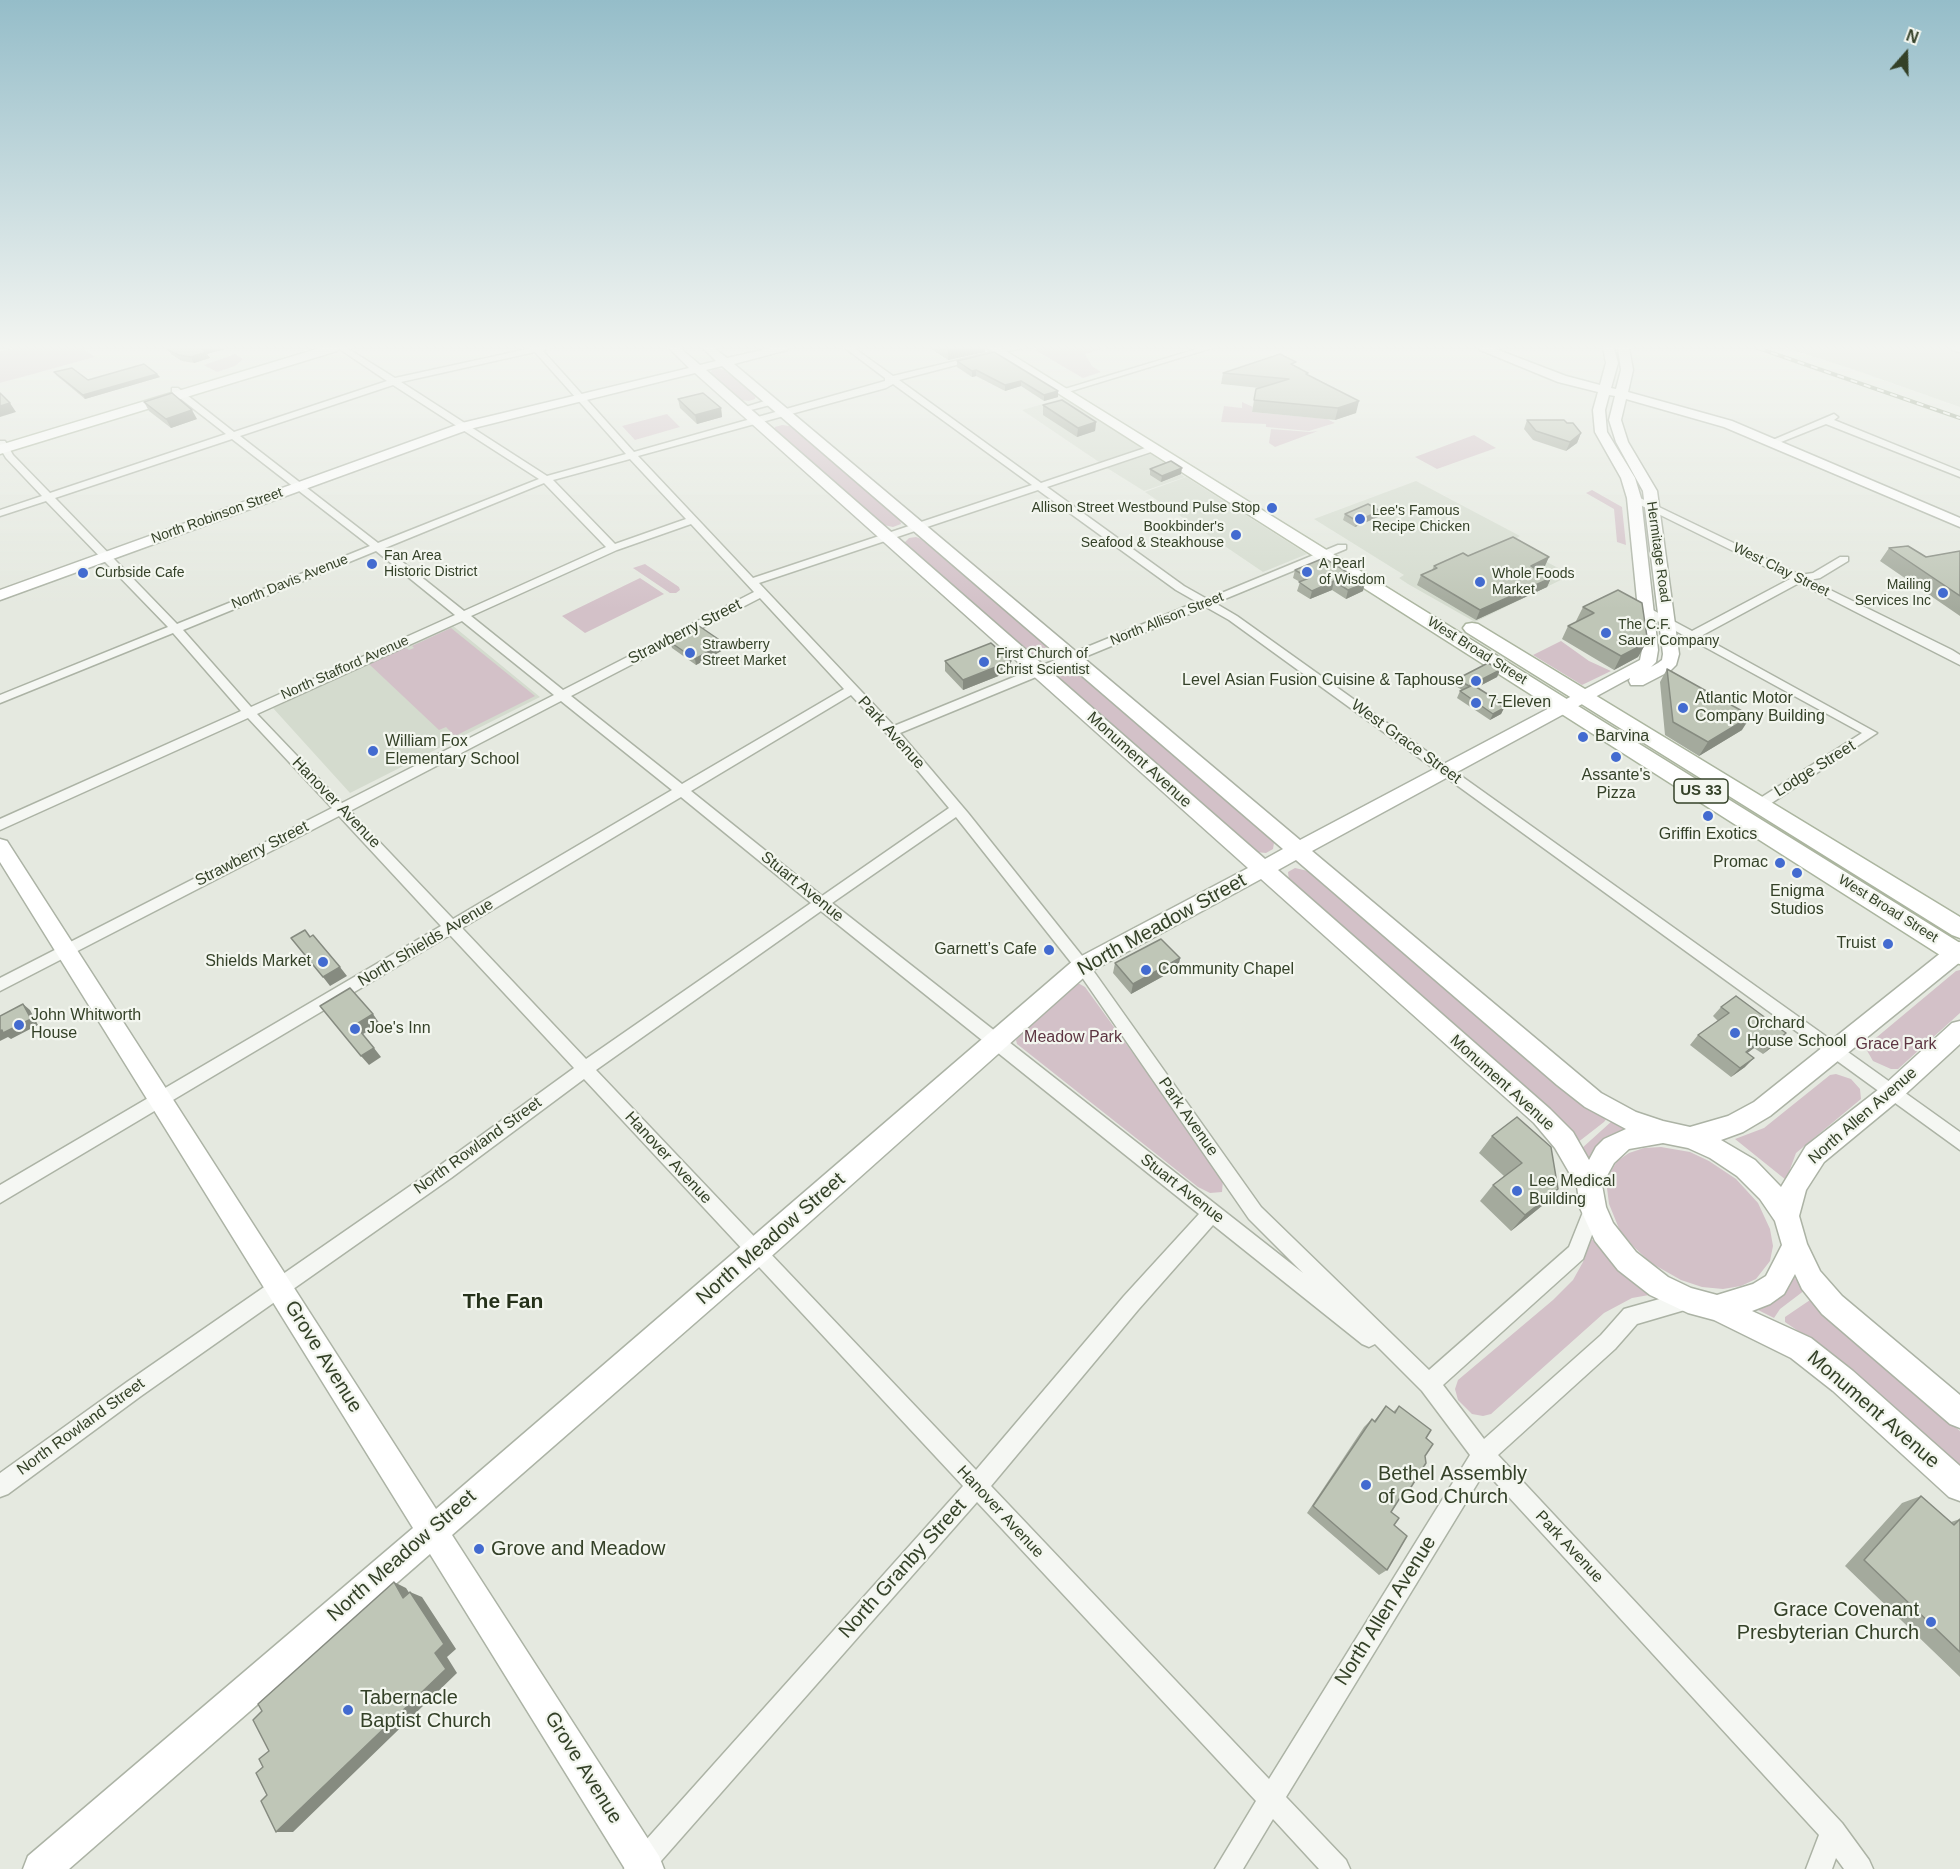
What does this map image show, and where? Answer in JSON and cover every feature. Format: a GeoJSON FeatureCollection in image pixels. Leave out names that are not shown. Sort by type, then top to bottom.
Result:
{"type":"FeatureCollection","features":[{"type":"Feature","properties":{"kind":"main road"},"geometry":{"type":"LineString","coordinates":[[2,446],[37,435]]}},
{"type":"Feature","properties":{"kind":"main road","name":"West Broad Street"},"geometry":{"type":"LineString","coordinates":[[1135,435],[1325,546],[1581,702],[1759,805],[1959,947]]}},
{"type":"Feature","properties":{"kind":"main road"},"geometry":{"type":"LineString","coordinates":[[1159,435],[1224,474]]}},
{"type":"Feature","properties":{"kind":"main road","name":"West Broad Street"},"geometry":{"type":"LineString","coordinates":[[1325,546],[1342,547],[1959,947]]}},
{"type":"Feature","properties":{"kind":"street"},"geometry":{"type":"LineString","coordinates":[[0,513],[233,435]]}},
{"type":"Feature","properties":{"kind":"street","name":"Stuart Avenue"},"geometry":{"type":"LineString","coordinates":[[234,435],[995,1042],[1429,1384]]}},
{"type":"Feature","properties":{"kind":"street","name":"North Robinson Street"},"geometry":{"type":"LineString","coordinates":[[0,595],[440,435]]}},
{"type":"Feature","properties":{"kind":"street"},"geometry":{"type":"LineString","coordinates":[[480,435],[546,479],[613,548]]}},
{"type":"Feature","properties":{"kind":"street","name":"Park Avenue"},"geometry":{"type":"LineString","coordinates":[[614,435],[892,732],[957,809],[1082,966],[1255,1213],[1429,1384],[1483,1454],[1833,1832],[1860,1869]]}},
{"type":"Feature","properties":{"kind":"street","name":"North Davis Avenue"},"geometry":{"type":"LineString","coordinates":[[0,699],[546,479],[682,435]]}},
{"type":"Feature","properties":{"kind":"street","name":"Monument Avenue"},"geometry":{"type":"LineString","coordinates":[[773,435],[1542,1116],[1564,1140],[1591,1196]]}},
{"type":"Feature","properties":{"kind":"street","name":"Monument Avenue"},"geometry":{"type":"LineString","coordinates":[[811,435],[1593,1100],[1628,1119],[1663,1132]]}},
{"type":"Feature","properties":{"kind":"street","name":"West Grace Street"},"geometry":{"type":"LineString","coordinates":[[970,435],[1180,588],[1233,618],[1960,1142]]}},
{"type":"Feature","properties":{"kind":"street","name":"Hermitage Road"},"geometry":{"type":"LineString","coordinates":[[1603,435],[1628,478],[1634,498],[1645,610]]}},
{"type":"Feature","properties":{"kind":"street","name":"Hermitage Road"},"geometry":{"type":"LineString","coordinates":[[1620,435],[1646,482],[1667,623]]}},
{"type":"Feature","properties":{"kind":"street"},"geometry":{"type":"LineString","coordinates":[[1763,435],[1960,513]]}},
{"type":"Feature","properties":{"kind":"street"},"geometry":{"type":"LineString","coordinates":[[1778,440],[1789,435]]}},
{"type":"Feature","properties":{"kind":"street"},"geometry":{"type":"LineString","coordinates":[[1863,435],[1960,474]]}},
{"type":"Feature","properties":{"kind":"street"},"geometry":{"type":"LineString","coordinates":[[1778,440],[1960,523]]}},
{"type":"Feature","properties":{"kind":"street","name":"Hanover Avenue"},"geometry":{"type":"LineString","coordinates":[[2,446],[9,456],[175,628],[248,711],[453,926],[976,1487],[1337,1869]]}},
{"type":"Feature","properties":{"kind":"street","name":"Strawberry Street"},"geometry":{"type":"LineString","coordinates":[[752,582],[1042,487],[1154,447]]}},
{"type":"Feature","properties":{"kind":"street","name":"West Clay Street"},"geometry":{"type":"LineString","coordinates":[[1634,498],[1948,652],[1960,661]]}},
{"type":"Feature","properties":{"kind":"street","name":"North Stafford Avenue"},"geometry":{"type":"LineString","coordinates":[[0,825],[613,548],[693,520]]}},
{"type":"Feature","properties":{"kind":"street","name":"North Allison Street"},"geometry":{"type":"LineString","coordinates":[[892,732],[1206,603],[1325,546]]}},
{"type":"Feature","properties":{"kind":"street"},"geometry":{"type":"LineString","coordinates":[[1645,610],[1692,636],[1798,579],[1816,576],[1844,559]]}},
{"type":"Feature","properties":{"kind":"street","name":"Strawberry Street"},"geometry":{"type":"LineString","coordinates":[[0,985],[761,593]]}},
{"type":"Feature","properties":{"kind":"street","name":"North Meadow Street"},"geometry":{"type":"LineString","coordinates":[[1581,702],[1647,662],[1650,650],[1645,610]]}},
{"type":"Feature","properties":{"kind":"street","name":"North Meadow Street"},"geometry":{"type":"LineString","coordinates":[[41,1869],[757,1252],[1082,966],[1509,736],[1668,664],[1671,654],[1667,623]]}},
{"type":"Feature","properties":{"kind":"street","name":"Lodge Street"},"geometry":{"type":"LineString","coordinates":[[1692,636],[1871,734],[1759,805]]}},
{"type":"Feature","properties":{"kind":"street","name":"North Shields Avenue"},"geometry":{"type":"LineString","coordinates":[[0,1195],[851,690]]}},
{"type":"Feature","properties":{"kind":"street","name":"North Rowland Street"},"geometry":{"type":"LineString","coordinates":[[0,1486],[445,1172],[585,1069],[957,809]]}},
{"type":"Feature","properties":{"kind":"street","name":"Grove Avenue"},"geometry":{"type":"LineString","coordinates":[[0,846],[433,1530],[642,1867]]}},
{"type":"Feature","properties":{"kind":"street"},"geometry":{"type":"LineString","coordinates":[[1690,1138],[1734,1125],[1762,1109],[1959,947]]}},
{"type":"Feature","properties":{"kind":"street","name":"North Allen Avenue"},"geometry":{"type":"LineString","coordinates":[[1786,1216],[1794,1186],[1804,1167],[1815,1154],[1891,1093],[1960,1030]]}},
{"type":"Feature","properties":{"kind":"street"},"geometry":{"type":"LineString","coordinates":[[1429,1384],[1576,1253],[1605,1155],[1622,1140],[1663,1132],[1690,1138],[1719,1150],[1746,1168],[1769,1191],[1786,1216],[1795,1246],[1811,1280],[1832,1305],[1960,1414]]}},
{"type":"Feature","properties":{"kind":"street"},"geometry":{"type":"LineString","coordinates":[[1591,1196],[1604,1232],[1627,1261],[1659,1286],[1688,1300],[1717,1308],[1760,1295],[1775,1285],[1795,1246]]}},
{"type":"Feature","properties":{"kind":"street","name":"North Granby Street"},"geometry":{"type":"LineString","coordinates":[[642,1867],[976,1487],[1131,1303],[1212,1212]]}},
{"type":"Feature","properties":{"kind":"street","name":"North Allen Avenue"},"geometry":{"type":"LineString","coordinates":[[1228,1869],[1483,1454],[1608,1342],[1631,1316],[1688,1300]]}},
{"type":"Feature","properties":{"kind":"street","name":"Monument Avenue"},"geometry":{"type":"LineString","coordinates":[[1717,1308],[1801,1348],[1843,1381],[1960,1486]]}},
{"type":"Feature","properties":{"kind":"street"},"geometry":{"type":"LineString","coordinates":[[1819,1869],[1833,1832]]}},
{"type":"Feature","properties":{"kind":"shaded area"},"geometry":{"type":"Polygon","coordinates":[[[1059,435],[1126,435],[1140,444],[1141,448],[1099,462],[1059,435]]]}},
{"type":"Feature","properties":{"kind":"shaded area"},"geometry":{"type":"Polygon","coordinates":[[[1151,454],[1185,477],[1144,491],[1107,468],[1151,454]]]}},
{"type":"Feature","properties":{"kind":"shaded area"},"geometry":{"type":"Polygon","coordinates":[[[1186,477],[1307,554],[1263,572],[1145,492],[1186,477]]]}},
{"type":"Feature","properties":{"kind":"shaded area"},"geometry":{"type":"Polygon","coordinates":[[[1416,481],[1520,536],[1510,542],[1571,575],[1475,622],[1408,584],[1399,578],[1404,575],[1314,519],[1416,481]]]}},
{"type":"Feature","properties":{"kind":"shaded area","name":"William Fox Elementary School"},"geometry":{"type":"Polygon","coordinates":[[[452,625],[540,697],[350,793],[273,708],[452,625]]]}},
{"type":"Feature","properties":{"kind":"green space"},"geometry":{"type":"Polygon","coordinates":[[[631,435],[652,435],[635,440],[631,435]]]}},
{"type":"Feature","properties":{"kind":"green space"},"geometry":{"type":"Polygon","coordinates":[[[781,435],[801,435],[900,520],[901,524],[893,527],[884,525],[781,435]]]}},
{"type":"Feature","properties":{"kind":"green space"},"geometry":{"type":"Polygon","coordinates":[[[1270,435],[1307,435],[1275,447],[1269,443],[1270,435]]]}},
{"type":"Feature","properties":{"kind":"green space"},"geometry":{"type":"Polygon","coordinates":[[[1473,435],[1496,448],[1437,469],[1415,457],[1473,435]]]}},
{"type":"Feature","properties":{"kind":"green space"},"geometry":{"type":"Polygon","coordinates":[[[1592,490],[1622,507],[1626,545],[1617,542],[1614,509],[1586,493],[1592,490]]]}},
{"type":"Feature","properties":{"kind":"green space"},"geometry":{"type":"Polygon","coordinates":[[[916,537],[1050,649],[1050,656],[1039,659],[1032,656],[904,543],[909,538],[916,537]]]}},
{"type":"Feature","properties":{"kind":"green space"},"geometry":{"type":"Polygon","coordinates":[[[645,564],[679,587],[680,590],[670,593],[633,568],[645,564]]]}},
{"type":"Feature","properties":{"kind":"green space"},"geometry":{"type":"Polygon","coordinates":[[[640,578],[664,594],[585,633],[562,616],[640,578]]]}},
{"type":"Feature","properties":{"kind":"green space"},"geometry":{"type":"Polygon","coordinates":[[[451,628],[535,696],[455,736],[446,727],[439,730],[369,664],[405,647],[409,650],[414,648],[412,646],[451,628]]]}},
{"type":"Feature","properties":{"kind":"green space"},"geometry":{"type":"Polygon","coordinates":[[[1561,641],[1589,661],[1611,671],[1582,685],[1533,655],[1561,641]]]}},
{"type":"Feature","properties":{"kind":"green space"},"geometry":{"type":"Polygon","coordinates":[[[1067,671],[1078,674],[1271,839],[1274,843],[1273,849],[1266,853],[1256,852],[1061,681],[1059,676],[1067,671]]]}},
{"type":"Feature","properties":{"kind":"green space"},"geometry":{"type":"Polygon","coordinates":[[[1295,868],[1308,871],[1570,1096],[1607,1118],[1604,1122],[1577,1143],[1289,881],[1288,872],[1295,868]]]}},
{"type":"Feature","properties":{"kind":"green space","name":"Grace Park"},"geometry":{"type":"Polygon","coordinates":[[[1960,970],[1960,1013],[1898,1069],[1891,1069],[1873,1061],[1865,1047],[1960,970]]]}},
{"type":"Feature","properties":{"kind":"green space","name":"Meadow Park"},"geometry":{"type":"Polygon","coordinates":[[[1078,983],[1085,987],[1219,1172],[1223,1180],[1222,1192],[1210,1193],[1198,1187],[1017,1044],[1016,1040],[1021,1034],[1071,985],[1078,983]]]}},
{"type":"Feature","properties":{"kind":"green space"},"geometry":{"type":"Polygon","coordinates":[[[1836,1074],[1851,1079],[1860,1089],[1861,1099],[1796,1153],[1786,1180],[1735,1139],[1764,1128],[1830,1075],[1836,1074]]]}},
{"type":"Feature","properties":{"kind":"green space"},"geometry":{"type":"Polygon","coordinates":[[[1612,1121],[1627,1129],[1588,1161],[1581,1149],[1612,1121]]]}},
{"type":"Feature","properties":{"kind":"green space"},"geometry":{"type":"Polygon","coordinates":[[[1661,1147],[1690,1152],[1709,1161],[1736,1179],[1758,1203],[1770,1229],[1773,1246],[1770,1261],[1756,1279],[1741,1286],[1723,1289],[1702,1287],[1681,1280],[1651,1263],[1620,1231],[1609,1204],[1607,1188],[1610,1173],[1617,1161],[1629,1153],[1644,1148],[1661,1147]]]}},
{"type":"Feature","properties":{"kind":"green space"},"geometry":{"type":"Polygon","coordinates":[[[1590,1239],[1649,1295],[1632,1298],[1604,1313],[1491,1414],[1483,1416],[1472,1414],[1458,1400],[1455,1389],[1458,1380],[1553,1300],[1573,1280],[1583,1262],[1590,1239]]]}},
{"type":"Feature","properties":{"kind":"green space"},"geometry":{"type":"Polygon","coordinates":[[[1793,1276],[1805,1290],[1780,1309],[1774,1318],[1758,1310],[1757,1307],[1793,1276]]]}},
{"type":"Feature","properties":{"kind":"green space"},"geometry":{"type":"Polygon","coordinates":[[[1813,1298],[1838,1326],[1960,1431],[1960,1470],[1807,1337],[1785,1322],[1785,1317],[1813,1298]]]}},
{"type":"Feature","properties":{"kind":"building"},"geometry":{"type":"Polygon","coordinates":[[[1549,435],[1578,435],[1570,442],[1549,435]]]}},
{"type":"Feature","properties":{"kind":"building"},"geometry":{"type":"Polygon","coordinates":[[[1171,461],[1182,468],[1162,476],[1150,469],[1171,461]]]}},
{"type":"Feature","properties":{"kind":"building"},"geometry":{"type":"Polygon","coordinates":[[[1368,504],[1380,511],[1357,521],[1345,514],[1368,504]]]}},
{"type":"Feature","properties":{"kind":"building","name":"Whole Foods Market"},"geometry":{"type":"Polygon","coordinates":[[[1513,537],[1549,557],[1531,566],[1551,578],[1480,610],[1421,575],[1437,568],[1434,566],[1463,553],[1468,556],[1513,537]]]}},
{"type":"Feature","properties":{"kind":"building"},"geometry":{"type":"Polygon","coordinates":[[[1908,546],[1926,557],[1960,551],[1960,596],[1889,548],[1908,546]]]}},
{"type":"Feature","properties":{"kind":"building"},"geometry":{"type":"Polygon","coordinates":[[[1324,558],[1365,583],[1348,590],[1334,581],[1312,591],[1299,582],[1309,578],[1295,570],[1324,558]]]}},
{"type":"Feature","properties":{"kind":"building","name":"The C.F. Sauer Company"},"geometry":{"type":"Polygon","coordinates":[[[1618,590],[1642,603],[1647,637],[1646,643],[1621,656],[1568,626],[1594,613],[1583,607],[1618,590]]]}},
{"type":"Feature","properties":{"kind":"building"},"geometry":{"type":"Polygon","coordinates":[[[699,626],[724,643],[695,659],[670,642],[699,626]]]}},
{"type":"Feature","properties":{"kind":"building"},"geometry":{"type":"Polygon","coordinates":[[[991,643],[1011,661],[963,680],[945,661],[991,643]]]}},
{"type":"Feature","properties":{"kind":"building"},"geometry":{"type":"Polygon","coordinates":[[[1488,663],[1500,670],[1469,686],[1457,679],[1488,663]]]}},
{"type":"Feature","properties":{"kind":"building"},"geometry":{"type":"Polygon","coordinates":[[[1667,669],[1751,716],[1708,742],[1673,722],[1667,669]]]}},
{"type":"Feature","properties":{"kind":"building"},"geometry":{"type":"Polygon","coordinates":[[[1473,685],[1497,700],[1497,703],[1504,708],[1493,714],[1460,691],[1473,685]]]}},
{"type":"Feature","properties":{"kind":"building","name":"Shields Market"},"geometry":{"type":"Polygon","coordinates":[[[305,930],[310,937],[313,935],[340,967],[323,977],[291,938],[305,930]]]}},
{"type":"Feature","properties":{"kind":"building"},"geometry":{"type":"Polygon","coordinates":[[[1161,939],[1180,958],[1133,984],[1115,963],[1161,939]]]}},
{"type":"Feature","properties":{"kind":"building","name":"Joe's Inn"},"geometry":{"type":"Polygon","coordinates":[[[350,988],[373,1014],[355,1025],[374,1048],[361,1056],[320,1006],[350,988]]]}},
{"type":"Feature","properties":{"kind":"building","name":"Orchard House School"},"geometry":{"type":"Polygon","coordinates":[[[1736,996],[1786,1033],[1772,1045],[1763,1038],[1746,1052],[1754,1058],[1740,1068],[1698,1035],[1729,1013],[1721,1007],[1736,996]]]}},
{"type":"Feature","properties":{"kind":"building"},"geometry":{"type":"Polygon","coordinates":[[[23,1004],[31,1019],[3,1033],[2,1030],[0,1031],[0,1016],[23,1004]]]}},
{"type":"Feature","properties":{"kind":"building"},"geometry":{"type":"Polygon","coordinates":[[[1517,1117],[1551,1147],[1558,1189],[1525,1215],[1493,1185],[1522,1163],[1492,1136],[1517,1117]]]}},
{"type":"Feature","properties":{"kind":"building","name":"Bethel Assembly of God Church"},"geometry":{"type":"Polygon","coordinates":[[[1386,1406],[1395,1413],[1399,1406],[1431,1430],[1426,1438],[1433,1444],[1425,1456],[1426,1463],[1408,1492],[1403,1493],[1391,1512],[1399,1518],[1394,1525],[1407,1536],[1387,1570],[1313,1506],[1372,1419],[1375,1422],[1386,1406]]]}},
{"type":"Feature","properties":{"kind":"building","name":"Grace Covenant Presbyterian Church"},"geometry":{"type":"Polygon","coordinates":[[[1921,1496],[1954,1525],[1960,1519],[1960,1652],[1864,1560],[1921,1496]]]}},
{"type":"Feature","properties":{"kind":"building","name":"Tabernacle Baptist Church"},"geometry":{"type":"Polygon","coordinates":[[[394,1582],[403,1598],[410,1592],[444,1644],[435,1653],[446,1669],[276,1832],[261,1801],[267,1795],[256,1773],[263,1767],[259,1759],[269,1751],[253,1720],[262,1711],[258,1704],[394,1582]]]}},
{"type":"Feature","properties":{"kind":"place","name":"Allison Street Westbound Pulse Stop"},"geometry":{"type":"Point","coordinates":[1272,508]}},
{"type":"Feature","properties":{"kind":"place","name":"Lee's Famous Recipe Chicken"},"geometry":{"type":"Point","coordinates":[1360,519]}},
{"type":"Feature","properties":{"kind":"place","name":"Bookbinder's Seafood & Steakhouse"},"geometry":{"type":"Point","coordinates":[1236,535]}},
{"type":"Feature","properties":{"kind":"place","name":"Fan Area Historic District"},"geometry":{"type":"Point","coordinates":[372,564]}},
{"type":"Feature","properties":{"kind":"place","name":"A Pearl of Wisdom"},"geometry":{"type":"Point","coordinates":[1307,572]}},
{"type":"Feature","properties":{"kind":"place","name":"Curbside Cafe"},"geometry":{"type":"Point","coordinates":[83,573]}},
{"type":"Feature","properties":{"kind":"place","name":"Whole Foods Market"},"geometry":{"type":"Point","coordinates":[1480,582]}},
{"type":"Feature","properties":{"kind":"place","name":"Mailing Services Inc"},"geometry":{"type":"Point","coordinates":[1943,593]}},
{"type":"Feature","properties":{"kind":"place","name":"The C.F. Sauer Company"},"geometry":{"type":"Point","coordinates":[1606,633]}},
{"type":"Feature","properties":{"kind":"place","name":"Strawberry Street Market"},"geometry":{"type":"Point","coordinates":[690,653]}},
{"type":"Feature","properties":{"kind":"place","name":"First Church of Christ Scientist"},"geometry":{"type":"Point","coordinates":[984,662]}},
{"type":"Feature","properties":{"kind":"place","name":"Level Asian Fusion Cuisine & Taphouse"},"geometry":{"type":"Point","coordinates":[1476,681]}},
{"type":"Feature","properties":{"kind":"place","name":"7-Eleven"},"geometry":{"type":"Point","coordinates":[1476,703]}},
{"type":"Feature","properties":{"kind":"place","name":"Atlantic Motor Company Building"},"geometry":{"type":"Point","coordinates":[1683,708]}},
{"type":"Feature","properties":{"kind":"place","name":"Barvina"},"geometry":{"type":"Point","coordinates":[1583,737]}},
{"type":"Feature","properties":{"kind":"place","name":"William Fox Elementary School"},"geometry":{"type":"Point","coordinates":[373,751]}},
{"type":"Feature","properties":{"kind":"place","name":"Assante's Pizza"},"geometry":{"type":"Point","coordinates":[1616,757]}},
{"type":"Feature","properties":{"kind":"place","name":"Griffin Exotics"},"geometry":{"type":"Point","coordinates":[1708,816]}},
{"type":"Feature","properties":{"kind":"place","name":"Promac"},"geometry":{"type":"Point","coordinates":[1780,863]}},
{"type":"Feature","properties":{"kind":"place","name":"Enigma Studios"},"geometry":{"type":"Point","coordinates":[1797,873]}},
{"type":"Feature","properties":{"kind":"place","name":"Truist"},"geometry":{"type":"Point","coordinates":[1888,944]}},
{"type":"Feature","properties":{"kind":"place","name":"Garnett’s Cafe"},"geometry":{"type":"Point","coordinates":[1049,950]}},
{"type":"Feature","properties":{"kind":"place","name":"Shields Market"},"geometry":{"type":"Point","coordinates":[323,962]}},
{"type":"Feature","properties":{"kind":"place","name":"Community Chapel"},"geometry":{"type":"Point","coordinates":[1146,970]}},
{"type":"Feature","properties":{"kind":"place","name":"John Whitworth House"},"geometry":{"type":"Point","coordinates":[19,1025]}},
{"type":"Feature","properties":{"kind":"place","name":"Joe's Inn"},"geometry":{"type":"Point","coordinates":[355,1029]}},
{"type":"Feature","properties":{"kind":"place","name":"Orchard House School"},"geometry":{"type":"Point","coordinates":[1735,1033]}},
{"type":"Feature","properties":{"kind":"place","name":"Lee Medical Building"},"geometry":{"type":"Point","coordinates":[1517,1191]}},
{"type":"Feature","properties":{"kind":"place","name":"Bethel Assembly of God Church"},"geometry":{"type":"Point","coordinates":[1366,1485]}},
{"type":"Feature","properties":{"kind":"place","name":"Grove and Meadow"},"geometry":{"type":"Point","coordinates":[479,1549]}},
{"type":"Feature","properties":{"kind":"place","name":"Grace Covenant Presbyterian Church"},"geometry":{"type":"Point","coordinates":[1931,1622]}},
{"type":"Feature","properties":{"kind":"place","name":"Tabernacle Baptist Church"},"geometry":{"type":"Point","coordinates":[348,1710]}},
{"type":"Feature","properties":{"kind":"district","name":"The Fan"},"geometry":{"type":"Point","coordinates":[503,1302]}}]}
